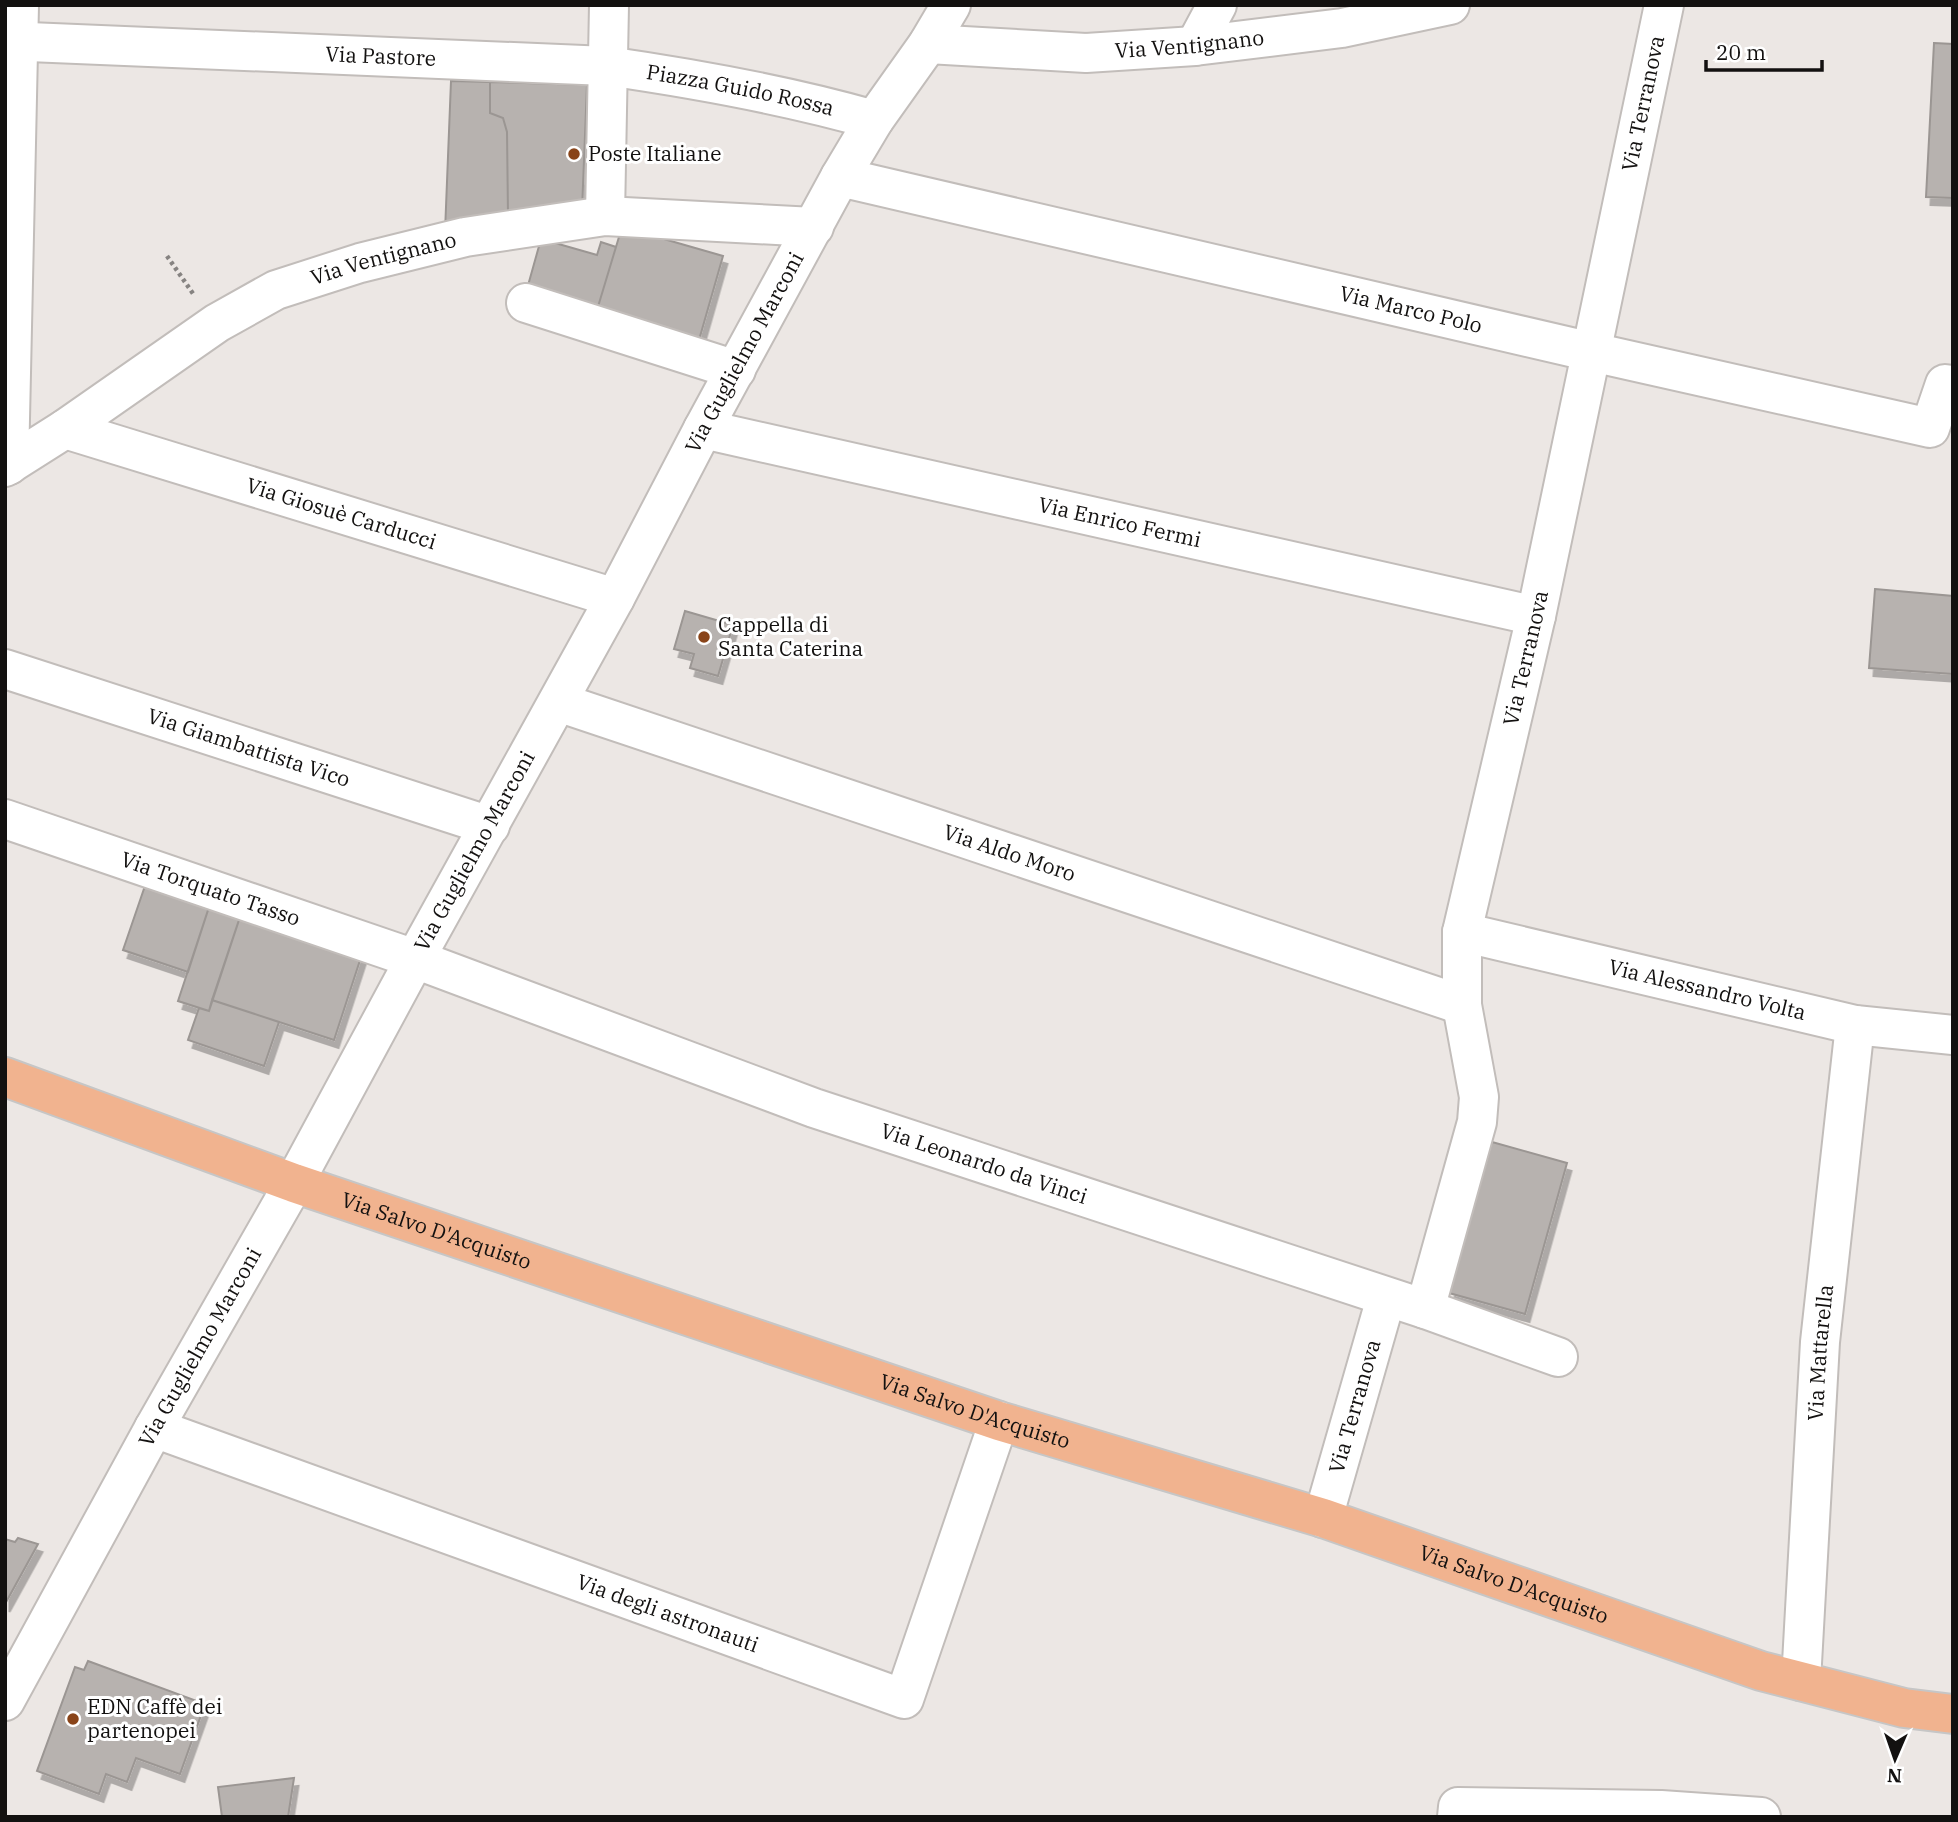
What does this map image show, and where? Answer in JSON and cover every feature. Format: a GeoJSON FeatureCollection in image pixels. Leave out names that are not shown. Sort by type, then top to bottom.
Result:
{"type":"FeatureCollection","features":[{"type":"Feature","properties":{"kind":"main road","name":"Via Salvo D'Acquisto"},"geometry":{"type":"LineString","coordinates":[[5,1077],[293,1183],[999,1421],[1323,1518],[1749,1667],[1904,1708],[1953,1714]]}},
{"type":"Feature","properties":{"kind":"street"},"geometry":{"type":"LineString","coordinates":[[605,216],[609,5]]}},
{"type":"Feature","properties":{"kind":"street","name":"Via Guglielmo Marconi"},"geometry":{"type":"LineString","coordinates":[[5,1701],[615,598],[840,177],[874,121],[929,44],[951,5]]}},
{"type":"Feature","properties":{"kind":"street"},"geometry":{"type":"LineString","coordinates":[[1195,46],[1217,5]]}},
{"type":"Feature","properties":{"kind":"street","name":"Via Ventignano"},"geometry":{"type":"LineString","coordinates":[[929,44],[1086,53],[1195,46],[1342,28],[1450,5]]}},
{"type":"Feature","properties":{"kind":"street","name":"Via Terranova"},"geometry":{"type":"LineString","coordinates":[[1424,1309],[1477,1122],[1479,1097],[1462,1005],[1462,932],[1536,616],[1664,5]]}},
{"type":"Feature","properties":{"kind":"street"},"geometry":{"type":"LineString","coordinates":[[7,466],[14,29]]}},
{"type":"Feature","properties":{"kind":"street","name":"Via Pastore"},"geometry":{"type":"LineString","coordinates":[[14,29],[607,66]]}},
{"type":"Feature","properties":{"kind":"street","name":"Piazza Guido Rossa"},"geometry":{"type":"LineString","coordinates":[[607,66],[678,76],[823,106],[874,121]]}},
{"type":"Feature","properties":{"kind":"street","name":"Via Marco Polo"},"geometry":{"type":"LineString","coordinates":[[840,177],[1930,428],[1945,384],[1953,385]]}},
{"type":"Feature","properties":{"kind":"street","name":"Via Ventignano"},"geometry":{"type":"LineString","coordinates":[[7,466],[217,323],[276,290],[360,263],[465,237],[605,216],[814,227]]}},
{"type":"Feature","properties":{"kind":"street"},"geometry":{"type":"LineString","coordinates":[[526,303],[736,370]]}},
{"type":"Feature","properties":{"kind":"street","name":"Via Giosuè Carducci"},"geometry":{"type":"LineString","coordinates":[[65,429],[615,598]]}},
{"type":"Feature","properties":{"kind":"street","name":"Via Enrico Fermi"},"geometry":{"type":"LineString","coordinates":[[703,429],[1536,616]]}},
{"type":"Feature","properties":{"kind":"street","name":"Via Giambattista Vico"},"geometry":{"type":"LineString","coordinates":[[5,669],[490,826]]}},
{"type":"Feature","properties":{"kind":"street","name":"Via Aldo Moro"},"geometry":{"type":"LineString","coordinates":[[558,702],[1462,1005]]}},
{"type":"Feature","properties":{"kind":"street","name":"Via Torquato Tasso"},"geometry":{"type":"LineString","coordinates":[[5,819],[415,959]]}},
{"type":"Feature","properties":{"kind":"street","name":"Via Alessandro Volta"},"geometry":{"type":"LineString","coordinates":[[1462,932],[1855,1025],[1953,1035]]}},
{"type":"Feature","properties":{"kind":"street","name":"Via Leonardo da Vinci"},"geometry":{"type":"LineString","coordinates":[[415,959],[814,1108],[1424,1309],[1558,1357]]}},
{"type":"Feature","properties":{"kind":"street","name":"Via Mattarella"},"geometry":{"type":"LineString","coordinates":[[1801,1681],[1820,1342],[1855,1025]]}},
{"type":"Feature","properties":{"kind":"street","name":"Via Terranova"},"geometry":{"type":"LineString","coordinates":[[1323,1518],[1386,1297]]}},
{"type":"Feature","properties":{"kind":"street","name":"Via degli astronauti"},"geometry":{"type":"LineString","coordinates":[[154,1428],[904,1699],[999,1421]]}},
{"type":"Feature","properties":{"kind":"street"},"geometry":{"type":"LineString","coordinates":[[1457,1812],[1661,1810],[1761,1817]]}},
{"type":"Feature","properties":{"kind":"path"},"geometry":{"type":"LineString","coordinates":[[167,256],[190,291]]}},
{"type":"Feature","properties":{"kind":"building"},"geometry":{"type":"Polygon","coordinates":[[[1934,43],[1953,44],[1953,198],[1926,197],[1934,43]]]}},
{"type":"Feature","properties":{"kind":"building"},"geometry":{"type":"Polygon","coordinates":[[[451,81],[490,82],[490,113],[503,118],[507,132],[508,215],[445,232],[451,81]]]}},
{"type":"Feature","properties":{"kind":"building"},"geometry":{"type":"Polygon","coordinates":[[[490,82],[587,85],[582,210],[508,215],[507,132],[503,118],[490,113],[490,82]]]}},
{"type":"Feature","properties":{"kind":"building"},"geometry":{"type":"Polygon","coordinates":[[[622,227],[723,256],[699,340],[597,310],[622,227]]]}},
{"type":"Feature","properties":{"kind":"building"},"geometry":{"type":"Polygon","coordinates":[[[541,239],[597,255],[601,242],[616,247],[597,310],[527,289],[541,239]]]}},
{"type":"Feature","properties":{"kind":"building"},"geometry":{"type":"Polygon","coordinates":[[[1875,589],[1953,596],[1953,674],[1869,668],[1875,589]]]}},
{"type":"Feature","properties":{"kind":"building","name":"Cappella di Santa Caterina"},"geometry":{"type":"Polygon","coordinates":[[[685,611],[733,625],[718,676],[690,668],[694,654],[674,649],[685,611]]]}},
{"type":"Feature","properties":{"kind":"building"},"geometry":{"type":"Polygon","coordinates":[[[147,880],[211,901],[188,972],[123,950],[147,880]]]}},
{"type":"Feature","properties":{"kind":"building"},"geometry":{"type":"Polygon","coordinates":[[[211,901],[242,911],[209,1011],[178,1001],[211,901]]]}},
{"type":"Feature","properties":{"kind":"building"},"geometry":{"type":"Polygon","coordinates":[[[242,911],[363,951],[334,1040],[212,1000],[242,911]]]}},
{"type":"Feature","properties":{"kind":"building"},"geometry":{"type":"Polygon","coordinates":[[[212,1000],[279,1022],[264,1066],[188,1040],[199,1008],[209,1011],[212,1000]]]}},
{"type":"Feature","properties":{"kind":"building"},"geometry":{"type":"Polygon","coordinates":[[[1492,1142],[1567,1163],[1525,1314],[1449,1293],[1492,1142]]]}},
{"type":"Feature","properties":{"kind":"building"},"geometry":{"type":"Polygon","coordinates":[[[18,1538],[38,1544],[5,1604],[5,1539],[15,1542],[18,1538]]]}},
{"type":"Feature","properties":{"kind":"building"},"geometry":{"type":"Polygon","coordinates":[[[88,1661],[205,1704],[180,1774],[136,1758],[127,1782],[106,1774],[99,1794],[37,1771],[75,1667],[84,1670],[88,1661]]]}},
{"type":"Feature","properties":{"kind":"building"},"geometry":{"type":"Polygon","coordinates":[[[294,1778],[288,1817],[222,1817],[218,1787],[294,1778]]]}},
{"type":"Feature","properties":{"kind":"place","name":"Poste Italiane"},"geometry":{"type":"Point","coordinates":[574,154]}},
{"type":"Feature","properties":{"kind":"place","name":"Cappella di Santa Caterina"},"geometry":{"type":"Point","coordinates":[704,637]}},
{"type":"Feature","properties":{"kind":"place","name":"EDN Caffè dei partenopei"},"geometry":{"type":"Point","coordinates":[73,1719]}}]}
